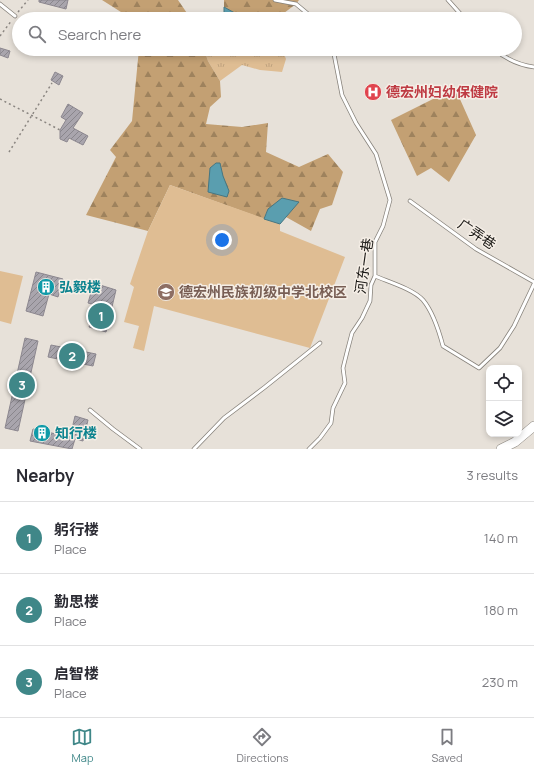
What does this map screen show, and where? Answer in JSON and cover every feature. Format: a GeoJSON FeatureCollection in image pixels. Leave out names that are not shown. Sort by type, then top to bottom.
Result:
{"type":"FeatureCollection","features":[{"type":"Feature","properties":{"kind":"main road"},"geometry":{"type":"LineString","coordinates":[[501,449],[515,442],[534,426]]}},
{"type":"Feature","properties":{"kind":"lane"},"geometry":{"type":"LineString","coordinates":[[275,0],[296,4],[306,12]]}},
{"type":"Feature","properties":{"kind":"lane"},"geometry":{"type":"LineString","coordinates":[[448,0],[459,12]]}},
{"type":"Feature","properties":{"kind":"lane"},"geometry":{"type":"LineString","coordinates":[[0,4],[12,14]]}},
{"type":"Feature","properties":{"kind":"lane","name":"河东一巷"},"geometry":{"type":"LineString","coordinates":[[309,449],[332,423],[333,408],[345,383],[343,368],[352,333],[362,318],[370,301],[371,285],[375,276],[375,242],[383,226],[390,200],[389,191],[376,154],[356,123],[342,95],[334,56]]}},
{"type":"Feature","properties":{"kind":"lane"},"geometry":{"type":"LineString","coordinates":[[502,56],[522,66],[534,67]]}},
{"type":"Feature","properties":{"kind":"lane","name":"广弄巷"},"geometry":{"type":"LineString","coordinates":[[410,201],[476,249],[534,283]]}},
{"type":"Feature","properties":{"kind":"lane"},"geometry":{"type":"LineString","coordinates":[[375,276],[405,288],[423,300],[432,314],[441,336],[443,346],[479,368],[500,348],[514,326],[534,283]]}},
{"type":"Feature","properties":{"kind":"lane"},"geometry":{"type":"LineString","coordinates":[[194,449],[224,418],[320,343]]}},
{"type":"Feature","properties":{"kind":"lane"},"geometry":{"type":"LineString","coordinates":[[90,410],[113,430],[140,449]]}},
{"type":"Feature","properties":{"kind":"path"},"geometry":{"type":"LineString","coordinates":[[10,152],[52,83]]}},
{"type":"Feature","properties":{"kind":"path"},"geometry":{"type":"LineString","coordinates":[[0,99],[32,114],[60,130]]}},
{"type":"Feature","properties":{"kind":"green space"},"geometry":{"type":"Polygon","coordinates":[[[102,0],[178,0],[186,12],[121,12],[102,0]]]}},
{"type":"Feature","properties":{"kind":"green space"},"geometry":{"type":"Polygon","coordinates":[[[224,0],[299,0],[285,12],[233,12],[224,7],[224,0]]]}},
{"type":"Feature","properties":{"kind":"green space"},"geometry":{"type":"Polygon","coordinates":[[[138,56],[206,56],[220,81],[221,97],[210,107],[206,124],[242,127],[268,123],[266,152],[299,167],[328,154],[343,172],[332,205],[320,209],[311,231],[286,217],[298,202],[268,209],[264,219],[170,185],[148,231],[86,215],[116,157],[110,150],[132,121],[138,56]]]}},
{"type":"Feature","properties":{"kind":"green space"},"geometry":{"type":"Polygon","coordinates":[[[206,56],[285,56],[286,59],[282,72],[260,70],[242,65],[220,81],[206,56]]]}},
{"type":"Feature","properties":{"kind":"green space"},"geometry":{"type":"Polygon","coordinates":[[[455,88],[476,135],[449,182],[431,168],[417,176],[391,120],[455,88]]]}},
{"type":"Feature","properties":{"kind":"green space"},"geometry":{"type":"Polygon","coordinates":[[[170,185],[280,224],[280,231],[345,257],[310,348],[154,306],[144,351],[133,348],[139,326],[124,322],[134,287],[130,284],[148,231],[170,185]]]}},
{"type":"Feature","properties":{"kind":"green space"},"geometry":{"type":"Polygon","coordinates":[[[0,271],[23,276],[11,324],[0,321],[0,271]]]}},
{"type":"Feature","properties":{"kind":"water"},"geometry":{"type":"Polygon","coordinates":[[[224,7],[233,12],[224,12],[224,7]]]}},
{"type":"Feature","properties":{"kind":"water"},"geometry":{"type":"Polygon","coordinates":[[[216,163],[220,163],[229,191],[227,197],[208,192],[210,168],[216,163]]]}},
{"type":"Feature","properties":{"kind":"water"},"geometry":{"type":"Polygon","coordinates":[[[282,198],[299,202],[280,224],[264,219],[268,209],[282,198]]]}},
{"type":"Feature","properties":{"kind":"building"},"geometry":{"type":"Polygon","coordinates":[[[39,0],[68,0],[66,9],[39,2],[39,0]]]}},
{"type":"Feature","properties":{"kind":"building"},"geometry":{"type":"Polygon","coordinates":[[[0,48],[10,51],[8,58],[0,55],[0,48]]]}},
{"type":"Feature","properties":{"kind":"building"},"geometry":{"type":"Polygon","coordinates":[[[55,72],[63,76],[59,85],[51,80],[55,72]]]}},
{"type":"Feature","properties":{"kind":"building"},"geometry":{"type":"Polygon","coordinates":[[[68,104],[83,113],[73,128],[88,136],[83,145],[69,138],[67,142],[60,139],[60,130],[66,120],[61,117],[68,104]]]}},
{"type":"Feature","properties":{"kind":"building","name":"弘毅楼"},"geometry":{"type":"Polygon","coordinates":[[[36,272],[63,279],[58,297],[49,294],[43,316],[26,311],[36,272]]]}},
{"type":"Feature","properties":{"kind":"building"},"geometry":{"type":"Polygon","coordinates":[[[100,285],[116,290],[106,332],[89,327],[96,305],[88,303],[92,289],[98,291],[100,285]]]}},
{"type":"Feature","properties":{"kind":"building"},"geometry":{"type":"Polygon","coordinates":[[[25,338],[38,341],[18,431],[5,428],[25,338]]]}},
{"type":"Feature","properties":{"kind":"building"},"geometry":{"type":"Polygon","coordinates":[[[51,345],[96,354],[93,366],[48,357],[51,345]]]}},
{"type":"Feature","properties":{"kind":"building","name":"知行楼"},"geometry":{"type":"Polygon","coordinates":[[[75,416],[88,420],[83,441],[75,439],[72,449],[30,441],[33,429],[70,437],[75,416]]]}},
{"type":"Feature","properties":{"kind":"place","name":"德宏州妇幼保健院"},"geometry":{"type":"Point","coordinates":[373,92]}},
{"type":"Feature","properties":{"kind":"place","name":"弘毅楼"},"geometry":{"type":"Point","coordinates":[46,287]}},
{"type":"Feature","properties":{"kind":"place","name":"德宏州民族初级中学北校区"},"geometry":{"type":"Point","coordinates":[166,292]}},
{"type":"Feature","properties":{"kind":"place","name":"躬行楼"},"geometry":{"type":"Point","coordinates":[101,316]}},
{"type":"Feature","properties":{"kind":"place","name":"勤思楼"},"geometry":{"type":"Point","coordinates":[72,356]}},
{"type":"Feature","properties":{"kind":"place","name":"启智楼"},"geometry":{"type":"Point","coordinates":[22,385]}},
{"type":"Feature","properties":{"kind":"place","name":"知行楼"},"geometry":{"type":"Point","coordinates":[42,433]}}]}
